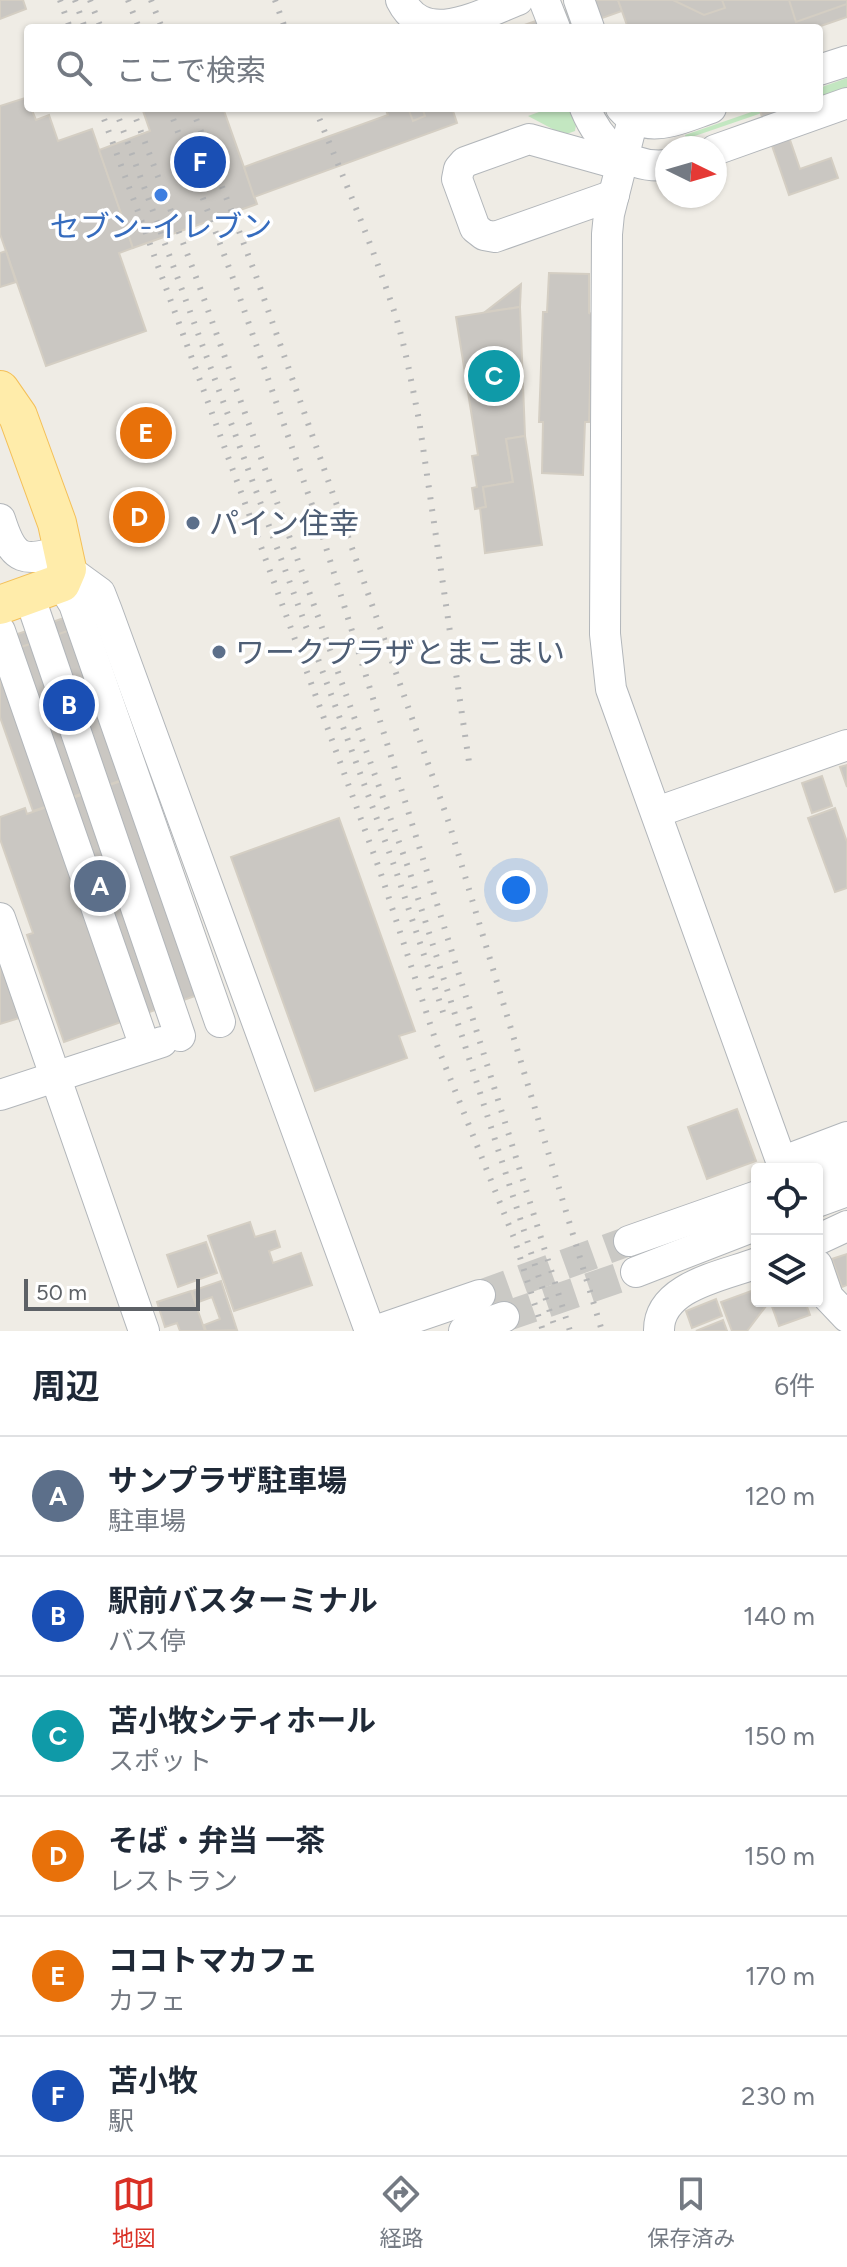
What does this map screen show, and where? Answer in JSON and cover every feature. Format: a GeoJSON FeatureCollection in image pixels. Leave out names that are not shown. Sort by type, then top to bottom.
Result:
{"type":"FeatureCollection","features":[{"type":"Feature","properties":{"kind":"main road"},"geometry":{"type":"LineString","coordinates":[[0,389],[18,416],[44,581]]}},
{"type":"Feature","properties":{"kind":"street"},"geometry":{"type":"LineString","coordinates":[[401,0],[419,21],[433,24]]}},
{"type":"Feature","properties":{"kind":"street"},"geometry":{"type":"LineString","coordinates":[[448,24],[518,0]]}},
{"type":"Feature","properties":{"kind":"street"},"geometry":{"type":"LineString","coordinates":[[544,0],[553,24]]}},
{"type":"Feature","properties":{"kind":"street"},"geometry":{"type":"LineString","coordinates":[[579,0],[588,24]]}},
{"type":"Feature","properties":{"kind":"street"},"geometry":{"type":"LineString","coordinates":[[823,69],[847,61]]}},
{"type":"Feature","properties":{"kind":"street"},"geometry":{"type":"LineString","coordinates":[[823,112],[847,103]]}},
{"type":"Feature","properties":{"kind":"street"},"geometry":{"type":"LineString","coordinates":[[587,112],[596,132],[623,161]]}},
{"type":"Feature","properties":{"kind":"street"},"geometry":{"type":"LineString","coordinates":[[698,112],[657,125],[627,114],[623,161],[607,234],[605,634],[611,689],[781,1163]]}},
{"type":"Feature","properties":{"kind":"street"},"geometry":{"type":"LineString","coordinates":[[727,146],[822,112]]}},
{"type":"Feature","properties":{"kind":"street"},"geometry":{"type":"LineString","coordinates":[[614,195],[495,237],[484,235],[475,228],[457,179],[459,169],[465,162],[529,139],[623,161],[655,165]]}},
{"type":"Feature","properties":{"kind":"street"},"geometry":{"type":"LineString","coordinates":[[0,519],[5,535],[17,554],[33,560],[44,581],[180,1036]]}},
{"type":"Feature","properties":{"kind":"street"},"geometry":{"type":"LineString","coordinates":[[44,581],[100,593],[369,1323],[480,1295]]}},
{"type":"Feature","properties":{"kind":"street"},"geometry":{"type":"LineString","coordinates":[[44,581],[74,604],[220,1022]]}},
{"type":"Feature","properties":{"kind":"street"},"geometry":{"type":"LineString","coordinates":[[0,631],[145,1047]]}},
{"type":"Feature","properties":{"kind":"street"},"geometry":{"type":"LineString","coordinates":[[657,812],[847,745]]}},
{"type":"Feature","properties":{"kind":"street"},"geometry":{"type":"LineString","coordinates":[[0,918],[144,1331]]}},
{"type":"Feature","properties":{"kind":"street"},"geometry":{"type":"LineString","coordinates":[[0,1095],[255,1011]]}},
{"type":"Feature","properties":{"kind":"street"},"geometry":{"type":"LineString","coordinates":[[789,1163],[847,1137]]}},
{"type":"Feature","properties":{"kind":"street"},"geometry":{"type":"LineString","coordinates":[[823,1173],[847,1165]]}},
{"type":"Feature","properties":{"kind":"street"},"geometry":{"type":"LineString","coordinates":[[823,1200],[847,1191]]}},
{"type":"Feature","properties":{"kind":"street"},"geometry":{"type":"LineString","coordinates":[[629,1241],[751,1198]]}},
{"type":"Feature","properties":{"kind":"street"},"geometry":{"type":"LineString","coordinates":[[823,1237],[847,1226]]}},
{"type":"Feature","properties":{"kind":"street"},"geometry":{"type":"LineString","coordinates":[[636,1272],[751,1227]]}},
{"type":"Feature","properties":{"kind":"street"},"geometry":{"type":"LineString","coordinates":[[659,1331],[665,1305],[677,1294],[751,1265]]}},
{"type":"Feature","properties":{"kind":"street"},"geometry":{"type":"LineString","coordinates":[[823,1282],[828,1297],[847,1317]]}},
{"type":"Feature","properties":{"kind":"street"},"geometry":{"type":"LineString","coordinates":[[464,1331],[504,1317]]}},
{"type":"Feature","properties":{"kind":"green space"},"geometry":{"type":"Polygon","coordinates":[[[847,78],[847,89],[823,97],[823,87],[847,78]]]}},
{"type":"Feature","properties":{"kind":"green space"},"geometry":{"type":"Polygon","coordinates":[[[539,112],[571,112],[575,131],[564,135],[528,116],[539,112]]]}},
{"type":"Feature","properties":{"kind":"green space"},"geometry":{"type":"Polygon","coordinates":[[[751,112],[764,112],[695,136],[685,136],[751,112]]]}},
{"type":"Feature","properties":{"kind":"building"},"geometry":{"type":"Polygon","coordinates":[[[0,0],[23,0],[26,9],[0,19],[0,0]]]}},
{"type":"Feature","properties":{"kind":"building"},"geometry":{"type":"Polygon","coordinates":[[[595,0],[618,0],[622,11],[585,24],[527,24],[595,0]]]}},
{"type":"Feature","properties":{"kind":"building"},"geometry":{"type":"Polygon","coordinates":[[[618,0],[847,0],[847,17],[823,25],[627,24],[618,0]]]}},
{"type":"Feature","properties":{"kind":"building"},"geometry":{"type":"Polygon","coordinates":[[[673,0],[722,0],[725,8],[704,15],[673,0]]]}},
{"type":"Feature","properties":{"kind":"building"},"geometry":{"type":"Polygon","coordinates":[[[789,0],[847,0],[847,4],[796,22],[789,0]]]}},
{"type":"Feature","properties":{"kind":"building"},"geometry":{"type":"Polygon","coordinates":[[[24,98],[24,112],[33,112],[36,120],[49,115],[58,141],[92,129],[133,248],[119,253],[146,331],[46,366],[0,234],[0,106],[24,98]]]}},
{"type":"Feature","properties":{"kind":"building"},"geometry":{"type":"Polygon","coordinates":[[[143,112],[224,112],[257,204],[133,248],[99,150],[150,131],[143,112]]]}},
{"type":"Feature","properties":{"kind":"building"},"geometry":{"type":"Polygon","coordinates":[[[387,112],[453,112],[457,123],[254,197],[244,167],[388,115],[387,112]]]}},
{"type":"Feature","properties":{"kind":"building"},"geometry":{"type":"Polygon","coordinates":[[[410,112],[424,112],[425,116],[413,121],[410,112]]]}},
{"type":"Feature","properties":{"kind":"building"},"geometry":{"type":"Polygon","coordinates":[[[760,112],[780,112],[800,169],[831,158],[838,178],[789,195],[760,112]]]}},
{"type":"Feature","properties":{"kind":"building"},"geometry":{"type":"Polygon","coordinates":[[[6,251],[16,282],[0,287],[0,253],[6,251]]]}},
{"type":"Feature","properties":{"kind":"building"},"geometry":{"type":"Polygon","coordinates":[[[549,273],[589,274],[589,313],[592,314],[589,422],[585,422],[583,475],[542,473],[543,422],[539,422],[543,312],[547,312],[549,273]]]}},
{"type":"Feature","properties":{"kind":"building"},"geometry":{"type":"Polygon","coordinates":[[[521,284],[520,307],[485,312],[521,284]]]}},
{"type":"Feature","properties":{"kind":"building"},"geometry":{"type":"Polygon","coordinates":[[[520,307],[525,436],[506,439],[513,482],[483,487],[486,507],[475,509],[472,488],[477,487],[472,456],[478,455],[456,317],[520,307]]]}},
{"type":"Feature","properties":{"kind":"building"},"geometry":{"type":"Polygon","coordinates":[[[525,436],[542,545],[485,553],[480,508],[486,507],[483,487],[513,482],[506,439],[525,436]]]}},
{"type":"Feature","properties":{"kind":"building"},"geometry":{"type":"Polygon","coordinates":[[[90,609],[95,622],[0,655],[0,640],[90,609]]]}},
{"type":"Feature","properties":{"kind":"building"},"geometry":{"type":"Polygon","coordinates":[[[70,630],[122,780],[108,785],[56,635],[70,630]]]}},
{"type":"Feature","properties":{"kind":"building"},"geometry":{"type":"Polygon","coordinates":[[[33,643],[84,793],[72,797],[21,647],[33,643]]]}},
{"type":"Feature","properties":{"kind":"building"},"geometry":{"type":"Polygon","coordinates":[[[0,667],[48,806],[33,811],[0,717],[0,667]]]}},
{"type":"Feature","properties":{"kind":"building"},"geometry":{"type":"Polygon","coordinates":[[[847,765],[847,787],[840,767],[847,765]]]}},
{"type":"Feature","properties":{"kind":"building"},"geometry":{"type":"Polygon","coordinates":[[[144,773],[218,988],[64,1042],[27,935],[33,933],[0,839],[0,817],[25,808],[27,814],[144,773]]]}},
{"type":"Feature","properties":{"kind":"building"},"geometry":{"type":"Polygon","coordinates":[[[822,776],[832,806],[812,813],[802,783],[822,776]]]}},
{"type":"Feature","properties":{"kind":"building"},"geometry":{"type":"Polygon","coordinates":[[[835,808],[847,842],[847,888],[835,892],[808,818],[835,808]]]}},
{"type":"Feature","properties":{"kind":"building"},"geometry":{"type":"Polygon","coordinates":[[[339,818],[415,1031],[399,1036],[407,1058],[315,1091],[231,857],[339,818]]]}},
{"type":"Feature","properties":{"kind":"building"},"geometry":{"type":"Polygon","coordinates":[[[0,960],[19,1018],[0,1024],[0,960]]]}},
{"type":"Feature","properties":{"kind":"building"},"geometry":{"type":"Polygon","coordinates":[[[737,1109],[756,1161],[707,1179],[688,1127],[737,1109]]]}},
{"type":"Feature","properties":{"kind":"building"},"geometry":{"type":"Polygon","coordinates":[[[250,1222],[255,1237],[275,1231],[280,1247],[269,1251],[273,1263],[301,1253],[312,1285],[234,1311],[208,1236],[250,1222]]]}},
{"type":"Feature","properties":{"kind":"building"},"geometry":{"type":"Polygon","coordinates":[[[206,1242],[217,1273],[178,1287],[167,1255],[206,1242]]]}},
{"type":"Feature","properties":{"kind":"building"},"geometry":{"type":"Polygon","coordinates":[[[847,1254],[847,1285],[842,1287],[832,1259],[847,1254]]]}},
{"type":"Feature","properties":{"kind":"building"},"geometry":{"type":"Polygon","coordinates":[[[221,1281],[237,1330],[206,1331],[204,1325],[220,1319],[212,1297],[196,1303],[192,1291],[221,1281]]]}},
{"type":"Feature","properties":{"kind":"building"},"geometry":{"type":"Polygon","coordinates":[[[191,1291],[205,1331],[180,1331],[177,1323],[165,1327],[157,1302],[191,1291]]]}},
{"type":"Feature","properties":{"kind":"building"},"geometry":{"type":"Polygon","coordinates":[[[751,1291],[751,1307],[765,1307],[747,1331],[732,1331],[721,1302],[751,1291]]]}},
{"type":"Feature","properties":{"kind":"building"},"geometry":{"type":"Polygon","coordinates":[[[716,1299],[722,1316],[692,1328],[686,1311],[716,1299]]]}},
{"type":"Feature","properties":{"kind":"building"},"geometry":{"type":"Polygon","coordinates":[[[772,1307],[807,1307],[810,1315],[779,1326],[772,1307]]]}},
{"type":"Feature","properties":{"kind":"building"},"geometry":{"type":"Polygon","coordinates":[[[723,1320],[727,1331],[696,1331],[723,1320]]]}},
{"type":"Feature","properties":{"kind":"tunnel"},"geometry":{"type":"LineString","coordinates":[[480,1295],[629,1241]]}},
{"type":"Feature","properties":{"kind":"tunnel"},"geometry":{"type":"LineString","coordinates":[[504,1317],[636,1272]]}},
{"type":"Feature","properties":{"kind":"railway"},"geometry":{"type":"LineString","coordinates":[[60,0],[69,24]]}},
{"type":"Feature","properties":{"kind":"railway"},"geometry":{"type":"LineString","coordinates":[[75,0],[84,24]]}},
{"type":"Feature","properties":{"kind":"railway"},"geometry":{"type":"LineString","coordinates":[[90,0],[99,24]]}},
{"type":"Feature","properties":{"kind":"railway"},"geometry":{"type":"LineString","coordinates":[[128,0],[137,24]]}},
{"type":"Feature","properties":{"kind":"railway"},"geometry":{"type":"LineString","coordinates":[[151,0],[160,24]]}},
{"type":"Feature","properties":{"kind":"railway"},"geometry":{"type":"LineString","coordinates":[[275,0],[284,24]]}},
{"type":"Feature","properties":{"kind":"railway"},"geometry":{"type":"LineString","coordinates":[[101,112],[380,871],[438,1048],[514,1238],[543,1331]]}},
{"type":"Feature","properties":{"kind":"railway"},"geometry":{"type":"LineString","coordinates":[[116,112],[395,868],[445,1018]]}},
{"type":"Feature","properties":{"kind":"railway"},"geometry":{"type":"LineString","coordinates":[[134,112],[199,285],[409,870],[556,1331]]}},
{"type":"Feature","properties":{"kind":"railway"},"geometry":{"type":"LineString","coordinates":[[171,112],[234,281],[319,525],[570,1331]]}},
{"type":"Feature","properties":{"kind":"railway"},"geometry":{"type":"LineString","coordinates":[[194,112],[255,273],[449,823],[602,1331]]}},
{"type":"Feature","properties":{"kind":"railway"},"geometry":{"type":"LineString","coordinates":[[317,112],[378,264],[403,342],[419,420],[470,769]]}},
{"type":"Feature","properties":{"kind":"place","name":"苫小牧"},"geometry":{"type":"Point","coordinates":[200,162]}},
{"type":"Feature","properties":{"kind":"place","name":"セブン-イレブン"},"geometry":{"type":"Point","coordinates":[161,195]}},
{"type":"Feature","properties":{"kind":"place","name":"苫小牧シティホール"},"geometry":{"type":"Point","coordinates":[494,376]}},
{"type":"Feature","properties":{"kind":"place","name":"ココトマカフェ"},"geometry":{"type":"Point","coordinates":[146,433]}},
{"type":"Feature","properties":{"kind":"place","name":"そば・弁当 一茶"},"geometry":{"type":"Point","coordinates":[139,517]}},
{"type":"Feature","properties":{"kind":"place","name":"パイン住幸"},"geometry":{"type":"Point","coordinates":[193,523]}},
{"type":"Feature","properties":{"kind":"place","name":"ワークプラザとまこまい"},"geometry":{"type":"Point","coordinates":[219,652]}},
{"type":"Feature","properties":{"kind":"place","name":"駅前バスターミナル"},"geometry":{"type":"Point","coordinates":[69,705]}},
{"type":"Feature","properties":{"kind":"place","name":"サンプラザ駐車場"},"geometry":{"type":"Point","coordinates":[100,886]}}]}
